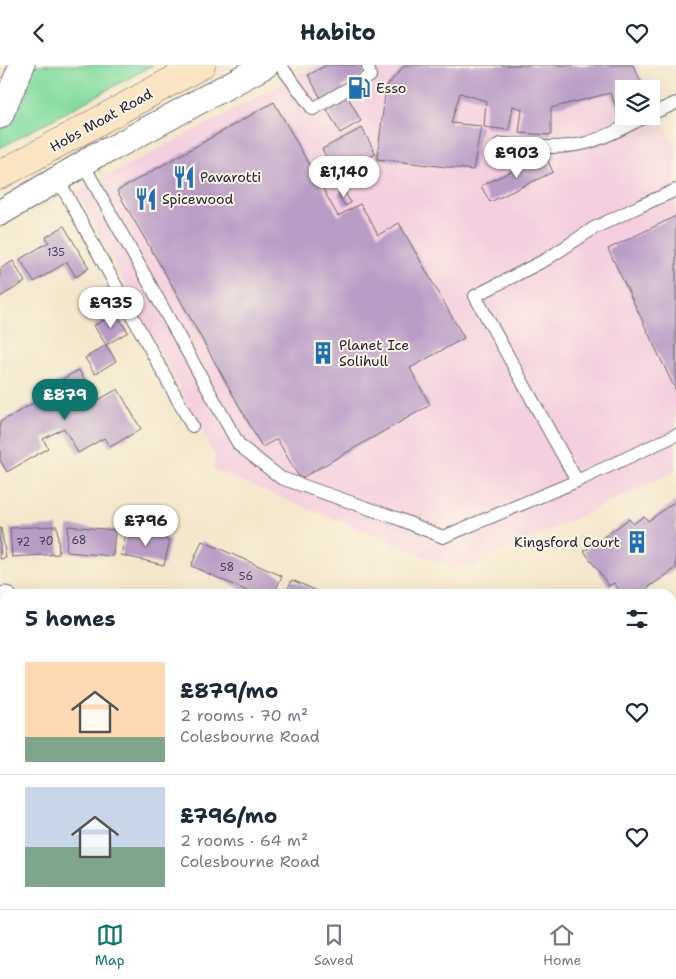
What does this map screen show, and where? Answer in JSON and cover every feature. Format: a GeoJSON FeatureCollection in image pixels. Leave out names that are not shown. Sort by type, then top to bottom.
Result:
{"type":"FeatureCollection","features":[{"type":"Feature","properties":{"kind":"main road","name":"Hobs Moat Road"},"geometry":{"type":"LineString","coordinates":[[0,175],[201,65]]}},
{"type":"Feature","properties":{"kind":"street"},"geometry":{"type":"LineString","coordinates":[[0,116],[22,65]]}},
{"type":"Feature","properties":{"kind":"street"},"geometry":{"type":"LineString","coordinates":[[0,213],[89,160],[266,65]]}},
{"type":"Feature","properties":{"kind":"street"},"geometry":{"type":"LineString","coordinates":[[81,132],[89,160]]}},
{"type":"Feature","properties":{"kind":"lane"},"geometry":{"type":"LineString","coordinates":[[280,65],[313,109],[370,76],[368,65]]}},
{"type":"Feature","properties":{"kind":"lane"},"geometry":{"type":"LineString","coordinates":[[660,110],[676,103]]}},
{"type":"Feature","properties":{"kind":"lane"},"geometry":{"type":"LineString","coordinates":[[500,144],[565,147],[587,143],[627,125]]}},
{"type":"Feature","properties":{"kind":"lane"},"geometry":{"type":"LineString","coordinates":[[89,160],[239,445],[280,478],[399,519],[442,537],[578,481],[676,435]]}},
{"type":"Feature","properties":{"kind":"lane"},"geometry":{"type":"LineString","coordinates":[[58,179],[192,426]]}},
{"type":"Feature","properties":{"kind":"lane"},"geometry":{"type":"LineString","coordinates":[[578,481],[475,296],[547,259],[594,228],[676,190]]}},
{"type":"Feature","properties":{"kind":"shaded area"},"geometry":{"type":"Polygon","coordinates":[[[315,65],[638,65],[644,80],[615,80],[615,125],[660,125],[660,115],[676,148],[676,471],[473,566],[450,567],[213,469],[215,456],[77,192],[277,87],[315,65]]]}},
{"type":"Feature","properties":{"kind":"green space"},"geometry":{"type":"Polygon","coordinates":[[[32,65],[153,65],[0,148],[0,128],[12,113],[32,65]]]}},
{"type":"Feature","properties":{"kind":"building"},"geometry":{"type":"Polygon","coordinates":[[[327,65],[361,65],[365,74],[342,86],[361,121],[340,133],[308,75],[327,65]]]}},
{"type":"Feature","properties":{"kind":"building"},"geometry":{"type":"Polygon","coordinates":[[[405,65],[633,65],[640,80],[615,80],[615,104],[610,93],[551,108],[551,135],[519,133],[522,109],[513,106],[509,130],[484,127],[486,101],[460,93],[451,123],[481,126],[473,170],[377,159],[386,87],[405,65]]]}},
{"type":"Feature","properties":{"kind":"building","name":"Planet Ice Solihull"},"geometry":{"type":"Polygon","coordinates":[[[274,102],[338,216],[360,204],[378,235],[399,223],[464,338],[410,368],[430,405],[300,479],[277,439],[262,447],[117,191],[274,102]]]}},
{"type":"Feature","properties":{"kind":"building"},"geometry":{"type":"Polygon","coordinates":[[[362,128],[376,154],[336,175],[322,149],[362,128]]]}},
{"type":"Feature","properties":{"kind":"building"},"geometry":{"type":"Polygon","coordinates":[[[545,155],[553,172],[490,202],[481,186],[545,155]]]}},
{"type":"Feature","properties":{"kind":"building"},"geometry":{"type":"Polygon","coordinates":[[[344,191],[351,203],[345,206],[338,194],[344,191]]]}},
{"type":"Feature","properties":{"kind":"building"},"geometry":{"type":"Polygon","coordinates":[[[676,216],[676,391],[608,249],[676,216]]]}},
{"type":"Feature","properties":{"kind":"building"},"geometry":{"type":"Polygon","coordinates":[[[64,226],[89,268],[76,277],[67,262],[34,282],[20,259],[49,242],[46,237],[64,226]]]}},
{"type":"Feature","properties":{"kind":"building"},"geometry":{"type":"Polygon","coordinates":[[[13,261],[25,282],[0,297],[0,269],[13,261]]]}},
{"type":"Feature","properties":{"kind":"building"},"geometry":{"type":"Polygon","coordinates":[[[116,313],[128,332],[106,345],[94,326],[116,313]]]}},
{"type":"Feature","properties":{"kind":"building"},"geometry":{"type":"Polygon","coordinates":[[[106,345],[116,361],[95,374],[85,358],[106,345]]]}},
{"type":"Feature","properties":{"kind":"building"},"geometry":{"type":"Polygon","coordinates":[[[79,370],[96,401],[118,389],[141,429],[110,447],[104,438],[78,453],[64,428],[43,439],[48,448],[7,472],[0,460],[0,422],[48,395],[44,389],[79,370]]]}},
{"type":"Feature","properties":{"kind":"building","name":"Kingsford Court"},"geometry":{"type":"Polygon","coordinates":[[[676,501],[676,568],[646,589],[618,589],[614,583],[609,586],[584,551],[629,519],[633,524],[644,516],[648,521],[676,501]]]}},
{"type":"Feature","properties":{"kind":"building"},"geometry":{"type":"Polygon","coordinates":[[[57,526],[59,554],[12,557],[10,528],[57,526]]]}},
{"type":"Feature","properties":{"kind":"building"},"geometry":{"type":"Polygon","coordinates":[[[68,526],[115,530],[113,556],[66,552],[68,526]]]}},
{"type":"Feature","properties":{"kind":"building"},"geometry":{"type":"Polygon","coordinates":[[[0,528],[6,558],[0,559],[0,528]]]}},
{"type":"Feature","properties":{"kind":"building"},"geometry":{"type":"Polygon","coordinates":[[[127,530],[170,540],[164,565],[121,555],[127,530]]]}},
{"type":"Feature","properties":{"kind":"building"},"geometry":{"type":"Polygon","coordinates":[[[202,541],[282,576],[276,589],[243,589],[191,566],[202,541]]]}},
{"type":"Feature","properties":{"kind":"building"},"geometry":{"type":"Polygon","coordinates":[[[292,580],[313,589],[288,589],[292,580]]]}},
{"type":"Feature","properties":{"kind":"place","name":"Esso"},"geometry":{"type":"Point","coordinates":[359,88]}},
{"type":"Feature","properties":{"kind":"place","name":"Pavarotti"},"geometry":{"type":"Point","coordinates":[184,177]}},
{"type":"Feature","properties":{"kind":"place","name":"Spicewood"},"geometry":{"type":"Point","coordinates":[146,199]}},
{"type":"Feature","properties":{"kind":"place","name":"Planet Ice Solihull"},"geometry":{"type":"Point","coordinates":[323,353]}},
{"type":"Feature","properties":{"kind":"place","name":"Kingsford Court"},"geometry":{"type":"Point","coordinates":[637,542]}}]}
